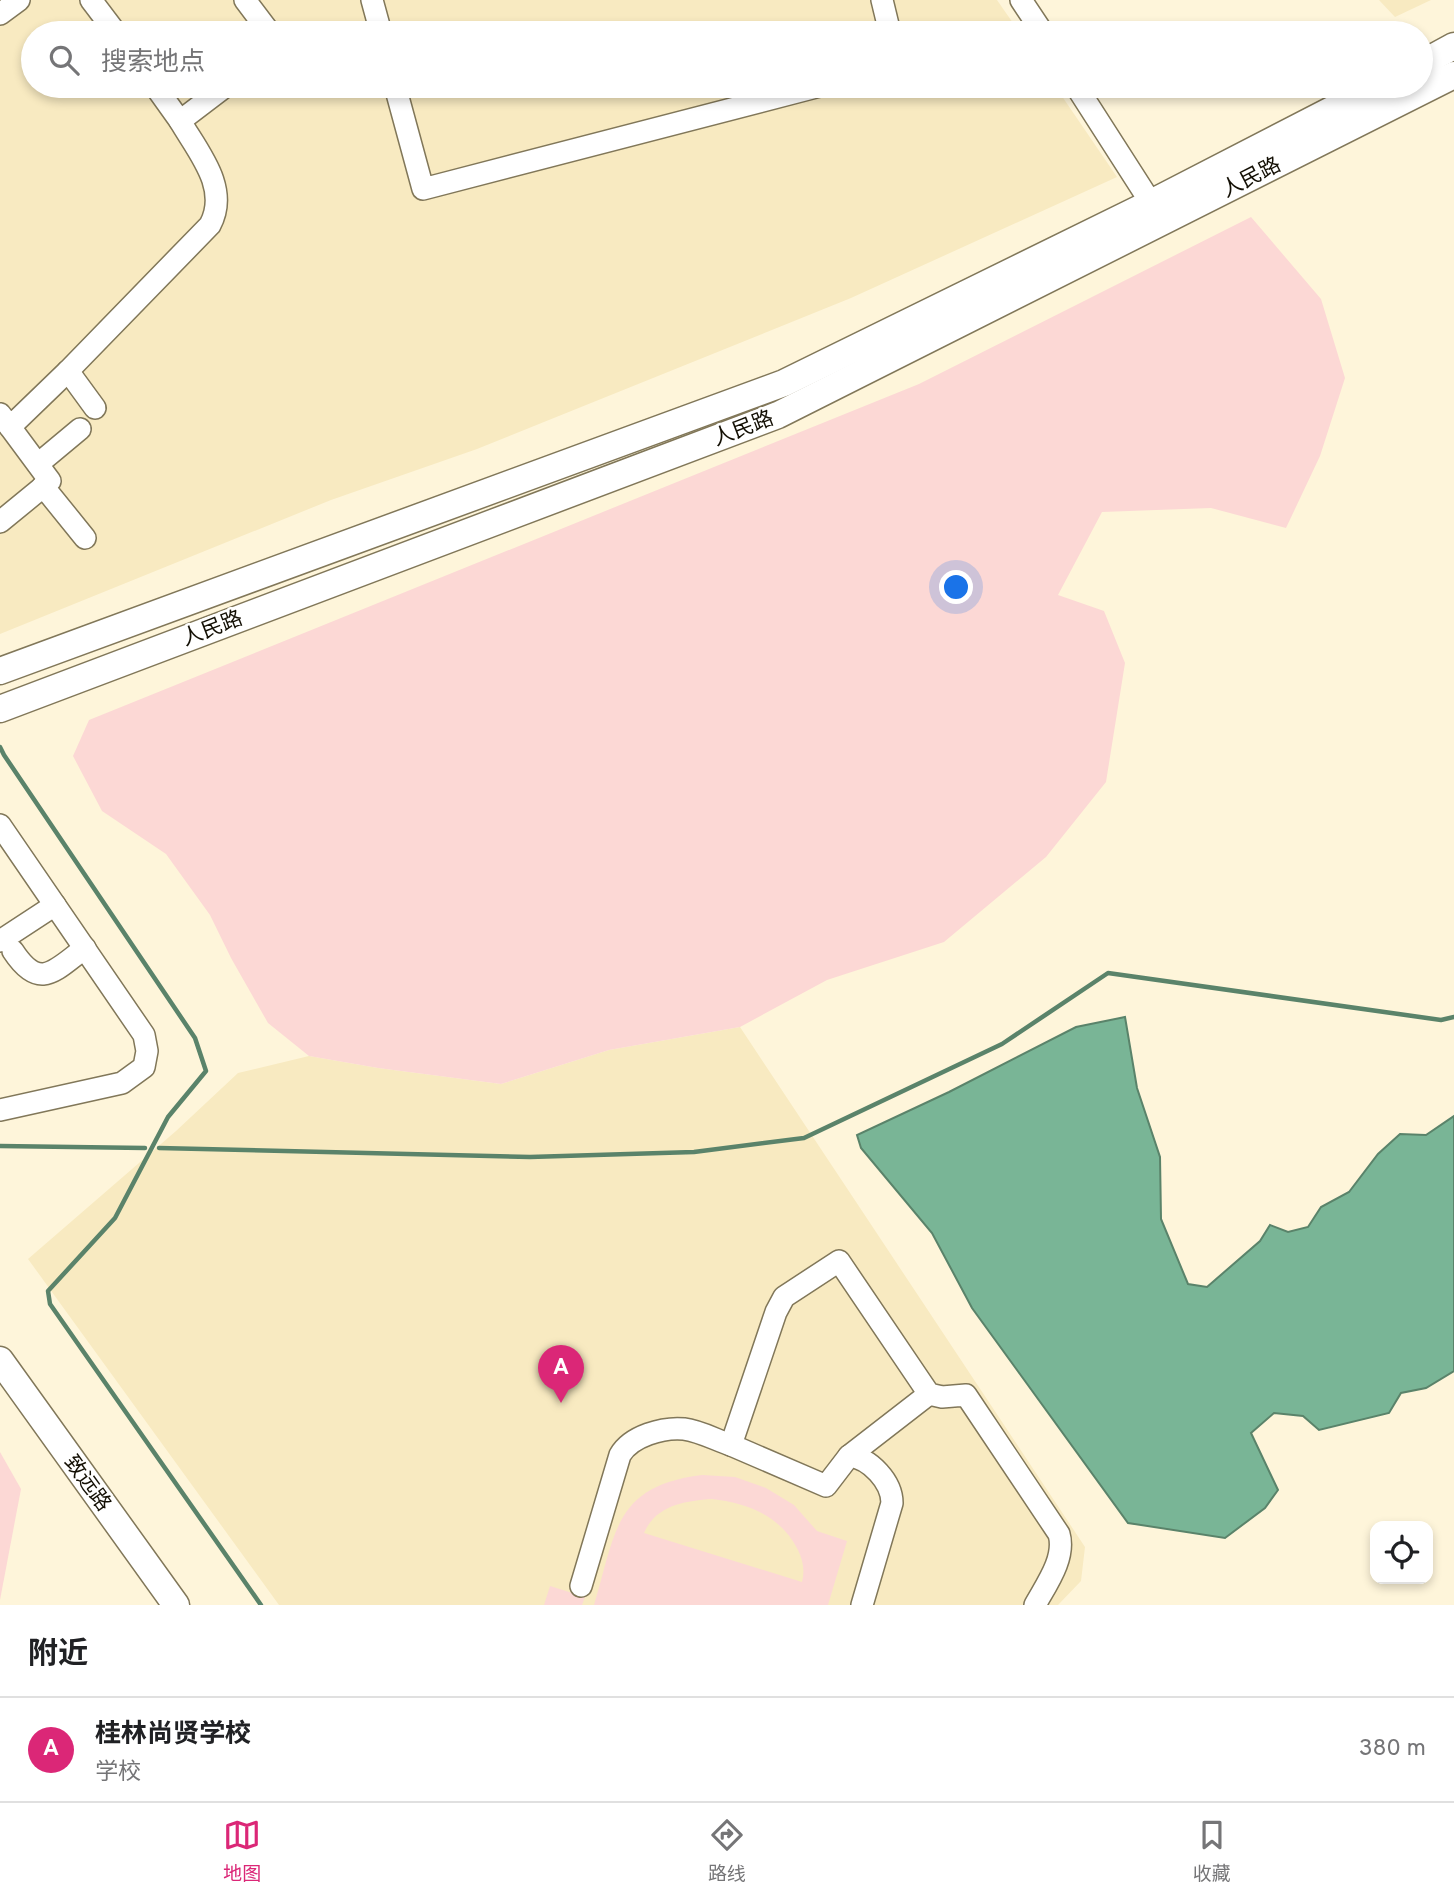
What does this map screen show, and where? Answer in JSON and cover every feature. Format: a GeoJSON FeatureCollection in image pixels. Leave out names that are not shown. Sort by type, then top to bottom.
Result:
{"type":"FeatureCollection","features":[{"type":"Feature","properties":{"kind":"main road"},"geometry":{"type":"LineString","coordinates":[[1433,57],[1454,46]]}},
{"type":"Feature","properties":{"kind":"main road","name":"人民路"},"geometry":{"type":"LineString","coordinates":[[1433,86],[1454,75]]}},
{"type":"Feature","properties":{"kind":"main road","name":"人民路"},"geometry":{"type":"LineString","coordinates":[[0,671],[784,383],[1151,203],[1355,98]]}},
{"type":"Feature","properties":{"kind":"main road","name":"人民路"},"geometry":{"type":"LineString","coordinates":[[0,709],[778,415],[1408,98]]}},
{"type":"Feature","properties":{"kind":"main road","name":"致远路"},"geometry":{"type":"LineString","coordinates":[[0,1360],[176,1605]]}},
{"type":"Feature","properties":{"kind":"street"},"geometry":{"type":"LineString","coordinates":[[0,14],[19,0]]}},
{"type":"Feature","properties":{"kind":"street"},"geometry":{"type":"LineString","coordinates":[[91,0],[107,21]]}},
{"type":"Feature","properties":{"kind":"street"},"geometry":{"type":"LineString","coordinates":[[245,0],[261,21]]}},
{"type":"Feature","properties":{"kind":"street"},"geometry":{"type":"LineString","coordinates":[[372,0],[378,21]]}},
{"type":"Feature","properties":{"kind":"street"},"geometry":{"type":"LineString","coordinates":[[883,0],[887,21]]}},
{"type":"Feature","properties":{"kind":"street"},"geometry":{"type":"LineString","coordinates":[[1021,0],[1035,21]]}},
{"type":"Feature","properties":{"kind":"street"},"geometry":{"type":"LineString","coordinates":[[0,522],[50,481],[5,420],[68,371],[206,230],[214,218],[217,206],[216,186],[180,121],[164,98]]}},
{"type":"Feature","properties":{"kind":"street"},"geometry":{"type":"LineString","coordinates":[[180,121],[210,98]]}},
{"type":"Feature","properties":{"kind":"street"},"geometry":{"type":"LineString","coordinates":[[398,98],[423,189],[774,98]]}},
{"type":"Feature","properties":{"kind":"street"},"geometry":{"type":"LineString","coordinates":[[1084,98],[1151,203]]}},
{"type":"Feature","properties":{"kind":"street"},"geometry":{"type":"LineString","coordinates":[[68,371],[96,408]]}},
{"type":"Feature","properties":{"kind":"street"},"geometry":{"type":"LineString","coordinates":[[38,464],[80,429]]}},
{"type":"Feature","properties":{"kind":"street"},"geometry":{"type":"LineString","coordinates":[[43,486],[85,538]]}},
{"type":"Feature","properties":{"kind":"street"},"geometry":{"type":"LineString","coordinates":[[0,825],[144,1035],[147,1051],[144,1067],[122,1083],[0,1110]]}},
{"type":"Feature","properties":{"kind":"street"},"geometry":{"type":"LineString","coordinates":[[55,905],[7,946],[27,969],[48,974],[85,948]]}},
{"type":"Feature","properties":{"kind":"street"},"geometry":{"type":"LineString","coordinates":[[731,1445],[776,1312],[784,1297],[839,1261],[929,1394],[942,1397],[966,1395],[1059,1534],[1061,1547],[1057,1562],[1035,1605]]}},
{"type":"Feature","properties":{"kind":"street"},"geometry":{"type":"LineString","coordinates":[[582,1586],[620,1455],[626,1446],[651,1434],[689,1430],[826,1486],[849,1457],[929,1394]]}},
{"type":"Feature","properties":{"kind":"street"},"geometry":{"type":"LineString","coordinates":[[849,1457],[860,1459],[874,1469],[892,1496],[862,1605]]}},
{"type":"Feature","properties":{"kind":"shaded area"},"geometry":{"type":"Polygon","coordinates":[[[0,0],[997,0],[1012,21],[21,21],[21,98],[1063,98],[1117,177],[851,298],[477,449],[331,500],[0,634],[0,0]]]}},
{"type":"Feature","properties":{"kind":"shaded area"},"geometry":{"type":"Polygon","coordinates":[[[1379,0],[1431,0],[1395,17],[1379,0]]]}},
{"type":"Feature","properties":{"kind":"shaded area"},"geometry":{"type":"Polygon","coordinates":[[[1251,217],[1321,299],[1345,378],[1320,456],[1286,528],[1211,508],[1102,512],[1058,595],[1104,611],[1125,663],[1106,782],[1046,857],[944,942],[827,980],[740,1027],[609,1050],[501,1084],[309,1056],[268,1023],[210,915],[166,854],[102,811],[73,756],[89,720],[919,384],[1251,217]]]}},
{"type":"Feature","properties":{"kind":"shaded area"},"geometry":{"type":"Polygon","coordinates":[[[1125,1017],[1137,1088],[1160,1157],[1161,1219],[1188,1284],[1207,1287],[1260,1241],[1270,1225],[1288,1232],[1308,1227],[1321,1207],[1349,1192],[1378,1154],[1400,1134],[1426,1135],[1454,1116],[1454,1371],[1426,1388],[1401,1393],[1389,1413],[1319,1430],[1303,1416],[1274,1413],[1251,1433],[1278,1490],[1265,1508],[1225,1538],[1128,1523],[972,1308],[932,1233],[861,1148],[857,1135],[949,1092],[1076,1027],[1125,1017]]]}},
{"type":"Feature","properties":{"kind":"shaded area"},"geometry":{"type":"Polygon","coordinates":[[[740,1027],[1085,1547],[1081,1581],[1058,1605],[279,1605],[28,1259],[176,1131],[238,1073],[309,1056],[501,1084],[609,1050],[740,1027]]]}},
{"type":"Feature","properties":{"kind":"shaded area"},"geometry":{"type":"Polygon","coordinates":[[[0,1452],[21,1489],[0,1600],[0,1452]]]}},
{"type":"Feature","properties":{"kind":"shaded area"},"geometry":{"type":"Polygon","coordinates":[[[702,1475],[735,1477],[766,1488],[794,1505],[817,1531],[847,1541],[828,1605],[594,1605],[608,1555],[623,1517],[635,1502],[651,1490],[673,1481],[702,1475]],[[712,1499],[682,1503],[664,1510],[649,1524],[644,1533],[802,1582],[801,1558],[791,1538],[782,1528],[751,1508],[712,1499]]]}},
{"type":"Feature","properties":{"kind":"shaded area"},"geometry":{"type":"Polygon","coordinates":[[[550,1586],[585,1597],[582,1605],[544,1605],[550,1586]]]}},
{"type":"Feature","properties":{"kind":"waterway"},"geometry":{"type":"LineString","coordinates":[[0,747],[195,1038],[206,1071],[168,1117],[115,1218],[48,1291],[50,1304],[261,1605]]}},
{"type":"Feature","properties":{"kind":"waterway"},"geometry":{"type":"LineString","coordinates":[[159,1148],[530,1157],[694,1152],[804,1138],[1002,1044],[1108,973],[1441,1020],[1454,1017]]}},
{"type":"Feature","properties":{"kind":"waterway"},"geometry":{"type":"LineString","coordinates":[[0,1146],[145,1148]]}},
{"type":"Feature","properties":{"kind":"place","name":"桂林尚贤学校"},"geometry":{"type":"Point","coordinates":[561,1403]}}]}
